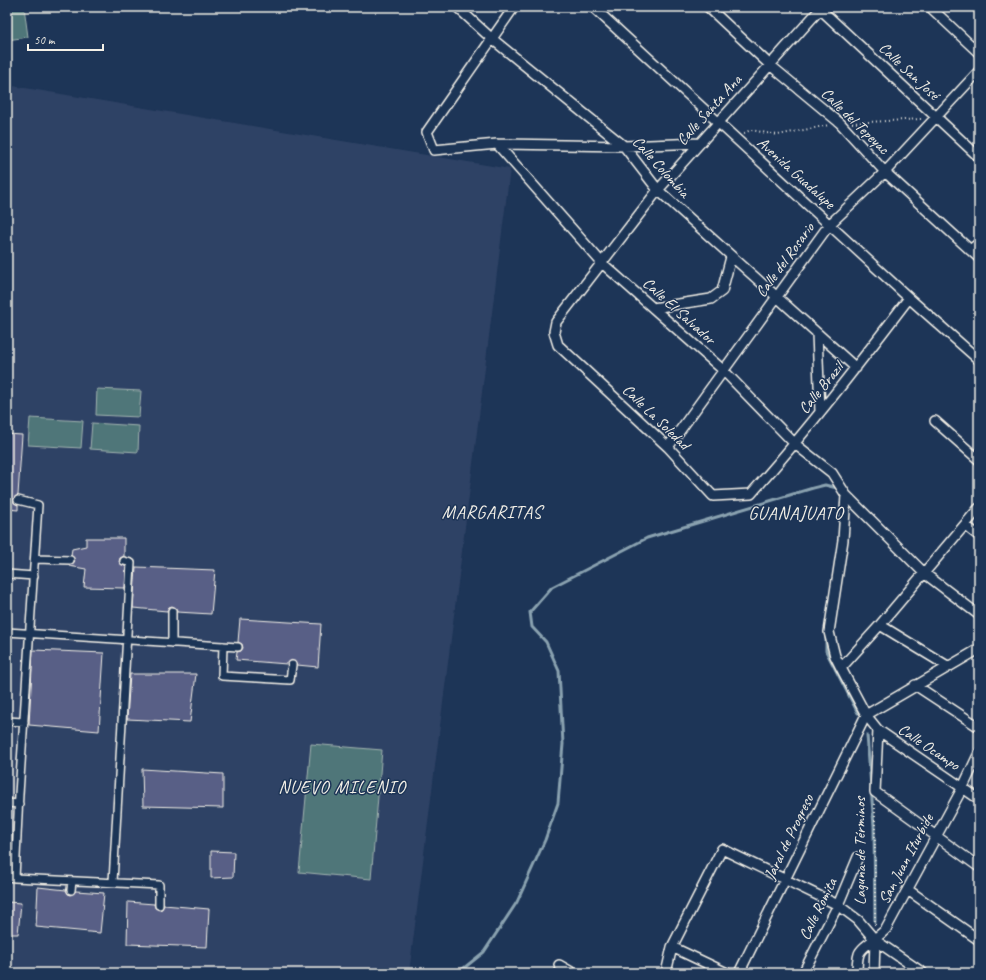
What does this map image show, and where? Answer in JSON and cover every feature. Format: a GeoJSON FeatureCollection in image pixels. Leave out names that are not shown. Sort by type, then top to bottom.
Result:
{"type":"FeatureCollection","features":[{"type":"Feature","properties":{"kind":"street","name":"Calle Colombia"},"geometry":{"type":"LineString","coordinates":[[457,7],[491,38],[624,146],[658,190],[776,298],[856,368]]}},
{"type":"Feature","properties":{"kind":"street"},"geometry":{"type":"LineString","coordinates":[[514,7],[427,132],[434,150],[497,144],[624,146],[700,143]]}},
{"type":"Feature","properties":{"kind":"street","name":"Calle del Tepeyac"},"geometry":{"type":"LineString","coordinates":[[708,7],[770,64],[840,123],[885,172],[979,258]]}},
{"type":"Feature","properties":{"kind":"street"},"geometry":{"type":"LineString","coordinates":[[930,7],[979,53]]}},
{"type":"Feature","properties":{"kind":"street","name":"Avenida Guadalupe"},"geometry":{"type":"LineString","coordinates":[[597,8],[718,122],[909,298],[979,360]]}},
{"type":"Feature","properties":{"kind":"street","name":"Calle Santa Ana"},"geometry":{"type":"LineString","coordinates":[[554,332],[556,322],[658,190],[820,8]]}},
{"type":"Feature","properties":{"kind":"street","name":"Calle San José"},"geometry":{"type":"LineString","coordinates":[[820,8],[979,157]]}},
{"type":"Feature","properties":{"kind":"street","name":"Calle del Rosario"},"geometry":{"type":"LineString","coordinates":[[668,447],[829,224],[885,172],[937,118],[979,71]]}},
{"type":"Feature","properties":{"kind":"street","name":"Calle El Salvador"},"geometry":{"type":"LineString","coordinates":[[497,144],[602,263],[723,370],[795,444],[832,473],[846,495],[924,573],[979,615]]}},
{"type":"Feature","properties":{"kind":"street"},"geometry":{"type":"LineString","coordinates":[[970,250],[979,243]]}},
{"type":"Feature","properties":{"kind":"street"},"geometry":{"type":"LineString","coordinates":[[653,308],[711,299],[722,291],[731,256]]}},
{"type":"Feature","properties":{"kind":"street","name":"Calle Brazil"},"geometry":{"type":"LineString","coordinates":[[751,494],[795,444],[856,368],[909,298]]}},
{"type":"Feature","properties":{"kind":"street","name":"Calle La Soledad"},"geometry":{"type":"LineString","coordinates":[[554,332],[558,344],[668,447],[713,496],[751,494]]}},
{"type":"Feature","properties":{"kind":"street"},"geometry":{"type":"LineString","coordinates":[[817,333],[820,411]]}},
{"type":"Feature","properties":{"kind":"street"},"geometry":{"type":"LineString","coordinates":[[935,421],[979,460]]}},
{"type":"Feature","properties":{"kind":"street","name":"Calle Ocampo"},"geometry":{"type":"LineString","coordinates":[[846,495],[843,540],[829,632],[835,656],[866,715],[878,730],[979,799]]}},
{"type":"Feature","properties":{"kind":"street"},"geometry":{"type":"LineString","coordinates":[[15,878],[38,505],[18,500]]}},
{"type":"Feature","properties":{"kind":"street"},"geometry":{"type":"LineString","coordinates":[[841,668],[880,625],[979,508]]}},
{"type":"Feature","properties":{"kind":"street"},"geometry":{"type":"LineString","coordinates":[[965,525],[979,536]]}},
{"type":"Feature","properties":{"kind":"street"},"geometry":{"type":"LineString","coordinates":[[35,559],[70,560]]}},
{"type":"Feature","properties":{"kind":"street"},"geometry":{"type":"LineString","coordinates":[[113,882],[128,640],[131,563],[124,561]]}},
{"type":"Feature","properties":{"kind":"street"},"geometry":{"type":"LineString","coordinates":[[7,574],[34,576]]}},
{"type":"Feature","properties":{"kind":"street"},"geometry":{"type":"LineString","coordinates":[[172,611],[172,643]]}},
{"type":"Feature","properties":{"kind":"street"},"geometry":{"type":"LineString","coordinates":[[880,625],[949,667]]}},
{"type":"Feature","properties":{"kind":"street"},"geometry":{"type":"LineString","coordinates":[[7,632],[238,647]]}},
{"type":"Feature","properties":{"kind":"street"},"geometry":{"type":"LineString","coordinates":[[223,646],[222,676],[290,680],[292,665]]}},
{"type":"Feature","properties":{"kind":"street"},"geometry":{"type":"LineString","coordinates":[[866,715],[979,650]]}},
{"type":"Feature","properties":{"kind":"street"},"geometry":{"type":"LineString","coordinates":[[916,685],[979,727]]}},
{"type":"Feature","properties":{"kind":"street","name":"Jaral de Progreso"},"geometry":{"type":"LineString","coordinates":[[739,973],[866,715]]}},
{"type":"Feature","properties":{"kind":"street"},"geometry":{"type":"LineString","coordinates":[[7,721],[24,722]]}},
{"type":"Feature","properties":{"kind":"street","name":"Laguna de Términos"},"geometry":{"type":"LineString","coordinates":[[875,792],[878,730]]}},
{"type":"Feature","properties":{"kind":"street","name":"San Juan Iturbide"},"geometry":{"type":"LineString","coordinates":[[857,973],[858,955],[861,950],[875,940],[886,928],[908,890],[979,753]]}},
{"type":"Feature","properties":{"kind":"street"},"geometry":{"type":"LineString","coordinates":[[875,792],[935,837],[979,867]]}},
{"type":"Feature","properties":{"kind":"street"},"geometry":{"type":"LineString","coordinates":[[7,804],[19,804]]}},
{"type":"Feature","properties":{"kind":"street"},"geometry":{"type":"LineString","coordinates":[[666,973],[672,946],[722,849],[785,878],[838,905],[858,920],[875,940],[923,973]]}},
{"type":"Feature","properties":{"kind":"street","name":"Calle Romita"},"geometry":{"type":"LineString","coordinates":[[803,973],[838,905],[858,857]]}},
{"type":"Feature","properties":{"kind":"street"},"geometry":{"type":"LineString","coordinates":[[7,877],[159,885],[159,905]]}},
{"type":"Feature","properties":{"kind":"street"},"geometry":{"type":"LineString","coordinates":[[71,890],[72,881]]}},
{"type":"Feature","properties":{"kind":"street"},"geometry":{"type":"LineString","coordinates":[[908,890],[979,940]]}},
{"type":"Feature","properties":{"kind":"street"},"geometry":{"type":"LineString","coordinates":[[874,973],[875,940]]}},
{"type":"Feature","properties":{"kind":"street"},"geometry":{"type":"LineString","coordinates":[[672,946],[727,973]]}},
{"type":"Feature","properties":{"kind":"street"},"geometry":{"type":"LineString","coordinates":[[559,965],[573,973]]}},
{"type":"Feature","properties":{"kind":"path","name":"Laguna de Términos"},"geometry":{"type":"LineString","coordinates":[[875,792],[875,940]]}},
{"type":"Feature","properties":{"kind":"shaded area"},"geometry":{"type":"Polygon","coordinates":[[[7,85],[510,169],[409,973],[48,973],[7,965],[7,85]]]}},
{"type":"Feature","properties":{"kind":"green space"},"geometry":{"type":"Polygon","coordinates":[[[7,7],[24,7],[28,37],[7,40],[7,7]]]}},
{"type":"Feature","properties":{"kind":"green space"},"geometry":{"type":"Polygon","coordinates":[[[97,389],[141,391],[139,417],[96,415],[97,389]]]}},
{"type":"Feature","properties":{"kind":"green space"},"geometry":{"type":"Polygon","coordinates":[[[30,418],[83,421],[81,448],[28,445],[30,418]]]}},
{"type":"Feature","properties":{"kind":"green space"},"geometry":{"type":"Polygon","coordinates":[[[92,423],[139,426],[138,452],[90,449],[92,423]]]}},
{"type":"Feature","properties":{"kind":"green space"},"geometry":{"type":"Polygon","coordinates":[[[311,744],[382,750],[371,879],[299,872],[311,744]]]}},
{"type":"Feature","properties":{"kind":"building"},"geometry":{"type":"Polygon","coordinates":[[[7,434],[22,435],[18,495],[13,499],[14,503],[18,505],[18,510],[7,509],[7,434]]]}},
{"type":"Feature","properties":{"kind":"building"},"geometry":{"type":"Polygon","coordinates":[[[86,538],[124,538],[124,556],[120,558],[119,562],[126,567],[125,588],[84,587],[86,569],[69,566],[75,561],[71,555],[72,549],[86,546],[86,538]]]}},
{"type":"Feature","properties":{"kind":"building"},"geometry":{"type":"Polygon","coordinates":[[[136,567],[215,570],[211,614],[177,612],[176,608],[172,606],[169,607],[167,611],[133,608],[136,567]]]}},
{"type":"Feature","properties":{"kind":"building"},"geometry":{"type":"Polygon","coordinates":[[[240,619],[321,624],[318,667],[297,665],[292,660],[287,664],[236,660],[237,652],[241,651],[243,648],[242,644],[238,642],[240,619]]]}},
{"type":"Feature","properties":{"kind":"building"},"geometry":{"type":"Polygon","coordinates":[[[33,650],[104,653],[99,731],[29,725],[33,650]]]}},
{"type":"Feature","properties":{"kind":"building"},"geometry":{"type":"Polygon","coordinates":[[[130,674],[196,674],[190,722],[127,719],[130,674]]]}},
{"type":"Feature","properties":{"kind":"building"},"geometry":{"type":"Polygon","coordinates":[[[142,769],[223,774],[223,808],[143,806],[142,769]]]}},
{"type":"Feature","properties":{"kind":"building"},"geometry":{"type":"Polygon","coordinates":[[[211,851],[234,852],[233,877],[211,878],[211,851]]]}},
{"type":"Feature","properties":{"kind":"building"},"geometry":{"type":"Polygon","coordinates":[[[38,887],[66,890],[68,894],[71,895],[76,891],[104,893],[100,933],[36,927],[38,887]]]}},
{"type":"Feature","properties":{"kind":"building"},"geometry":{"type":"Polygon","coordinates":[[[7,902],[21,903],[18,934],[7,934],[7,902]]]}},
{"type":"Feature","properties":{"kind":"building"},"geometry":{"type":"Polygon","coordinates":[[[128,902],[154,904],[155,908],[159,910],[162,909],[164,905],[209,909],[207,947],[127,944],[128,902]]]}},
{"type":"Feature","properties":{"kind":"waterway"},"geometry":{"type":"LineString","coordinates":[[456,973],[484,952],[517,902],[545,840],[558,803],[563,744],[559,671],[546,642],[532,627],[530,612],[552,587],[647,538],[825,485],[837,488],[839,491]]}},
{"type":"Feature","properties":{"kind":"waterway"},"geometry":{"type":"LineString","coordinates":[[826,636],[826,651],[858,713]]}},
{"type":"Feature","properties":{"kind":"waterway"},"geometry":{"type":"LineString","coordinates":[[867,735],[874,826],[875,922]]}},
{"type":"Feature","properties":{"kind":"district","name":"MARGARITAS"},"geometry":{"type":"Point","coordinates":[492,512]}},
{"type":"Feature","properties":{"kind":"district","name":"GUANAJUATO"},"geometry":{"type":"Point","coordinates":[796,513]}},
{"type":"Feature","properties":{"kind":"district","name":"NUEVO MILENIO"},"geometry":{"type":"Point","coordinates":[342,787]}}]}
